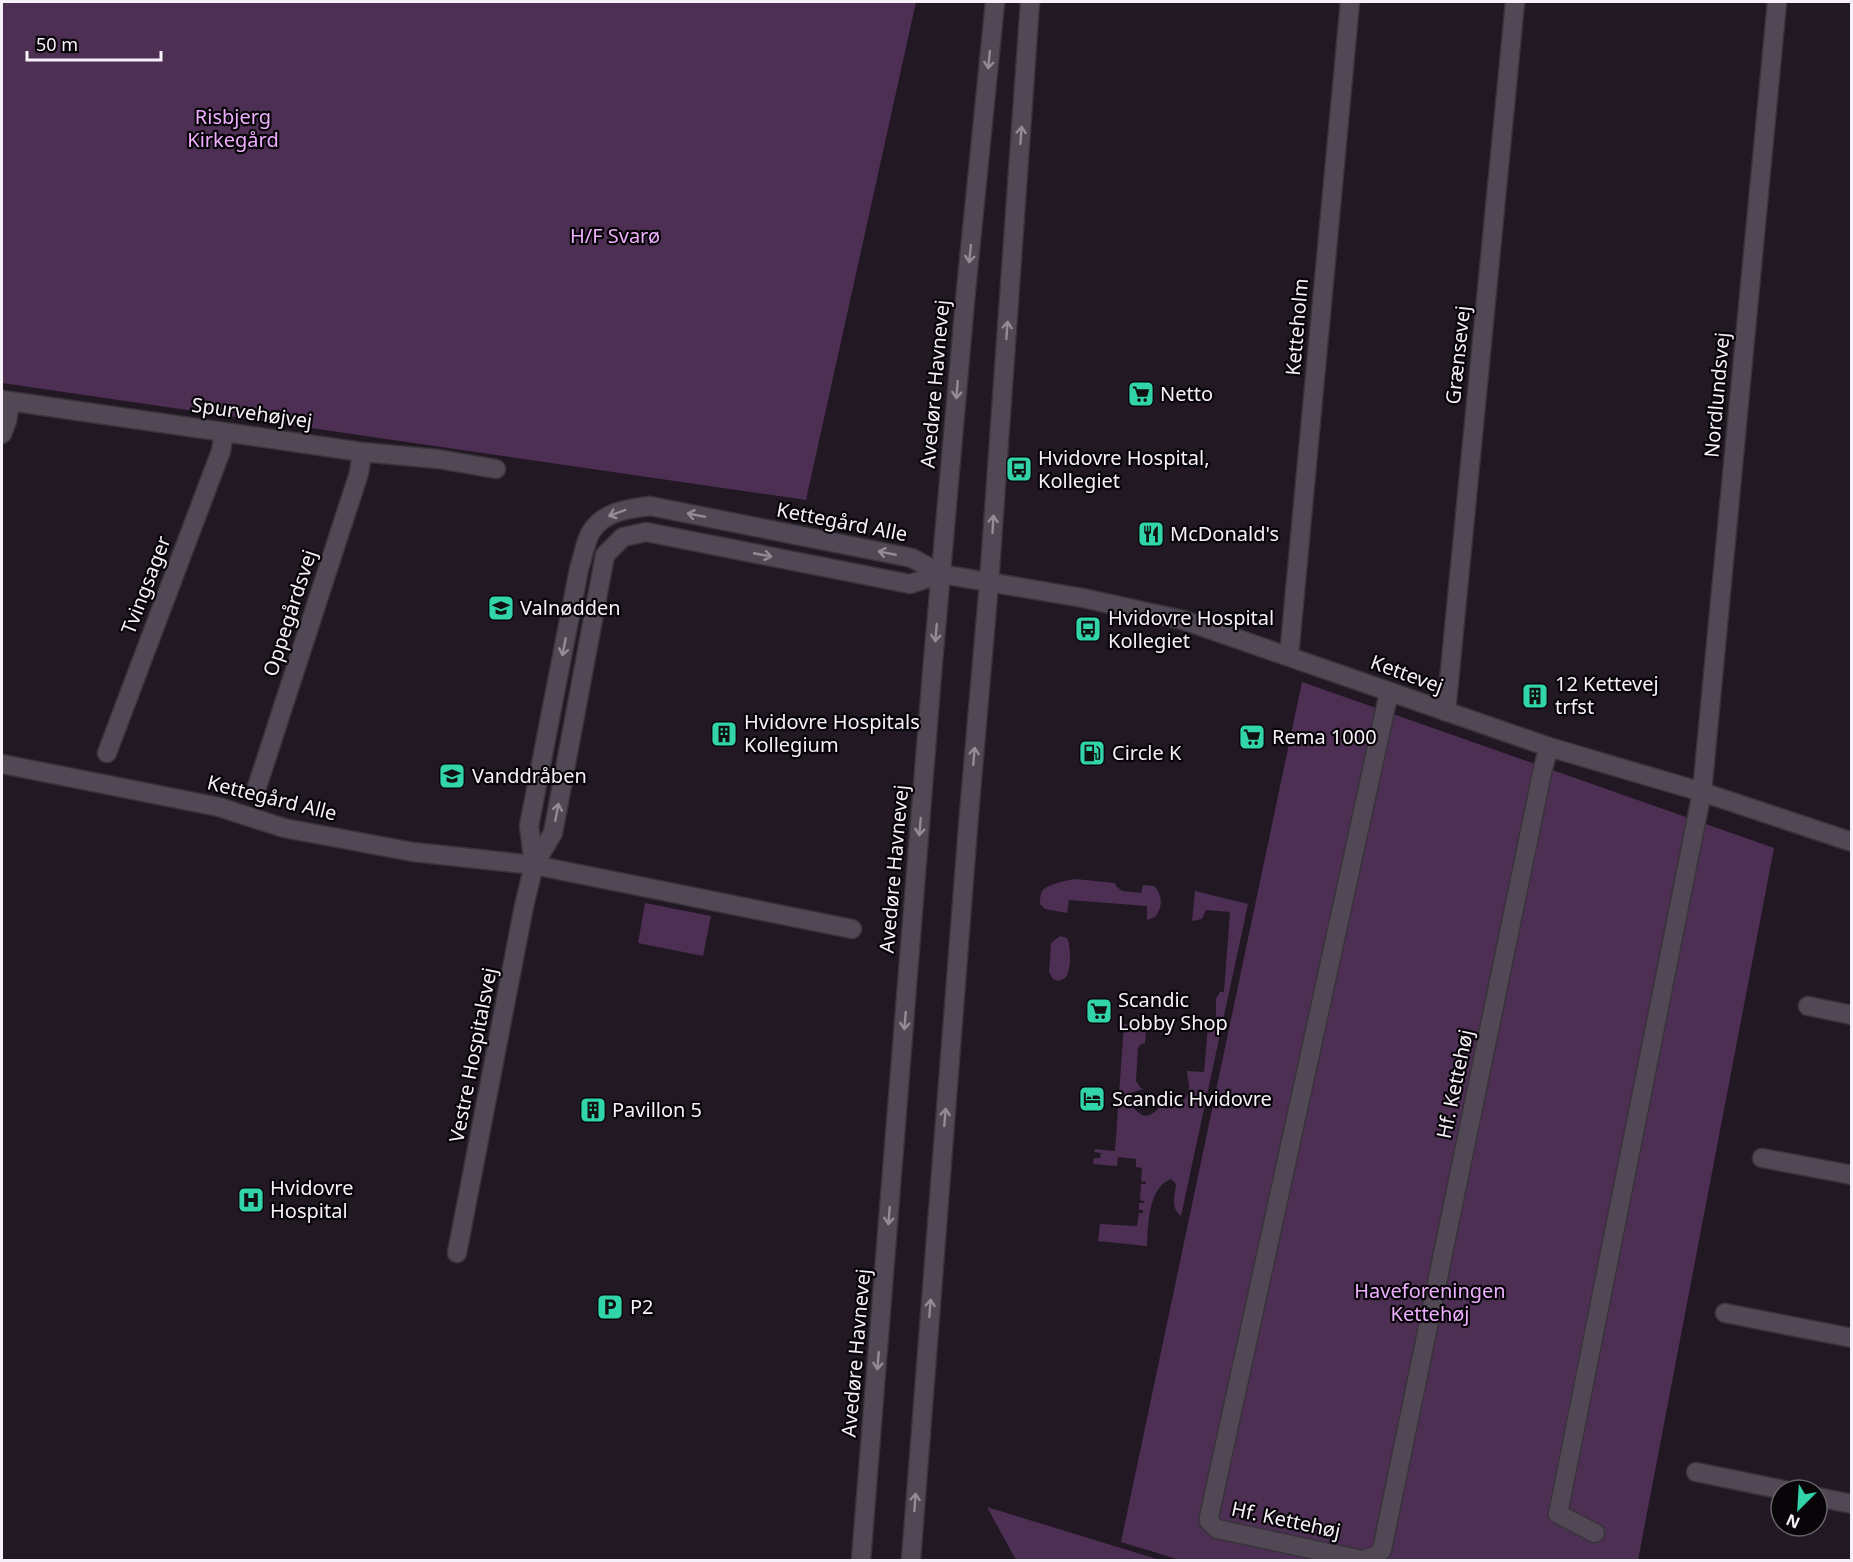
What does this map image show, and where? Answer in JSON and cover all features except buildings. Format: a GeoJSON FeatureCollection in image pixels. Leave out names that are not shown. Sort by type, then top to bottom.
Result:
{"type":"FeatureCollection","features":[{"type":"Feature","properties":{"kind":"street","name":"Avedøre Havnevej"},"geometry":{"type":"LineString","coordinates":[[861,1560],[941,574],[966,290],[995,2]]}},
{"type":"Feature","properties":{"kind":"street"},"geometry":{"type":"LineString","coordinates":[[911,1560],[970,803],[990,583],[1030,2]]}},
{"type":"Feature","properties":{"kind":"street","name":"Ketteholm"},"geometry":{"type":"LineString","coordinates":[[1289,656],[1350,2]]}},
{"type":"Feature","properties":{"kind":"street","name":"Grænsevej"},"geometry":{"type":"LineString","coordinates":[[1446,712],[1515,2]]}},
{"type":"Feature","properties":{"kind":"street","name":"Nordlundsvej"},"geometry":{"type":"LineString","coordinates":[[1702,792],[1777,2]]}},
{"type":"Feature","properties":{"kind":"street"},"geometry":{"type":"LineString","coordinates":[[2,434],[7,421],[6,401]]}},
{"type":"Feature","properties":{"kind":"street","name":"Spurvehøjvej"},"geometry":{"type":"LineString","coordinates":[[6,401],[362,452],[438,459],[496,468]]}},
{"type":"Feature","properties":{"kind":"street","name":"Tvingsager"},"geometry":{"type":"LineString","coordinates":[[107,753],[221,451],[224,432]]}},
{"type":"Feature","properties":{"kind":"street","name":"Oppegårdsvej"},"geometry":{"type":"LineString","coordinates":[[257,787],[359,473],[362,452]]}},
{"type":"Feature","properties":{"kind":"street","name":"Kettegård Alle"},"geometry":{"type":"LineString","coordinates":[[534,865],[529,826],[579,568],[591,533],[605,518],[621,510],[650,506],[912,558],[941,574]]}},
{"type":"Feature","properties":{"kind":"street"},"geometry":{"type":"LineString","coordinates":[[534,865],[553,833],[605,555],[623,537],[646,532],[910,584],[941,574]]}},
{"type":"Feature","properties":{"kind":"street","name":"Kettevej"},"geometry":{"type":"LineString","coordinates":[[941,574],[1083,598],[1183,620],[1549,747],[1702,792],[1851,842]]}},
{"type":"Feature","properties":{"kind":"street","name":"Hf. Kettehøj"},"geometry":{"type":"LineString","coordinates":[[1389,692],[1209,1517],[1209,1521],[1217,1529],[1362,1560],[1376,1556],[1382,1550],[1549,747]]}},
{"type":"Feature","properties":{"kind":"street","name":"Kettegård Alle"},"geometry":{"type":"LineString","coordinates":[[2,764],[219,807],[284,828],[413,852],[534,865],[852,929]]}},
{"type":"Feature","properties":{"kind":"street"},"geometry":{"type":"LineString","coordinates":[[1595,1533],[1558,1514],[1702,792]]}},
{"type":"Feature","properties":{"kind":"street","name":"Vestre Hospitalsvej"},"geometry":{"type":"LineString","coordinates":[[458,1253],[534,865]]}},
{"type":"Feature","properties":{"kind":"street"},"geometry":{"type":"LineString","coordinates":[[1808,1006],[1851,1015]]}},
{"type":"Feature","properties":{"kind":"street"},"geometry":{"type":"LineString","coordinates":[[1762,1158],[1851,1175]]}},
{"type":"Feature","properties":{"kind":"street"},"geometry":{"type":"LineString","coordinates":[[1725,1313],[1851,1338]]}},
{"type":"Feature","properties":{"kind":"street"},"geometry":{"type":"LineString","coordinates":[[1696,1472],[1769,1487]]}},
{"type":"Feature","properties":{"kind":"street"},"geometry":{"type":"LineString","coordinates":[[1829,1499],[1851,1504]]}},
{"type":"Feature","properties":{"kind":"green space","name":"H/F Svarø"},"geometry":{"type":"Polygon","coordinates":[[[2,2],[916,2],[806,500],[2,383],[2,2]]]}},
{"type":"Feature","properties":{"kind":"green space","name":"Haveforeningen Kettehøj"},"geometry":{"type":"Polygon","coordinates":[[[1302,682],[1774,848],[1638,1560],[1180,1560],[1121,1542],[1302,682]]]}},
{"type":"Feature","properties":{"kind":"green space"},"geometry":{"type":"Polygon","coordinates":[[[1075,879],[1115,883],[1122,891],[1141,893],[1143,885],[1154,886],[1161,901],[1159,909],[1155,917],[1147,920],[1147,906],[1069,900],[1067,913],[1045,909],[1040,904],[1044,889],[1075,879]]]}},
{"type":"Feature","properties":{"kind":"green space"},"geometry":{"type":"Polygon","coordinates":[[[1195,891],[1248,904],[1181,1216],[1175,1209],[1176,1184],[1171,1179],[1163,1184],[1154,1199],[1149,1218],[1147,1246],[1098,1241],[1100,1224],[1137,1226],[1139,1213],[1143,1213],[1143,1210],[1139,1210],[1139,1203],[1144,1203],[1140,1200],[1141,1184],[1146,1184],[1146,1182],[1141,1181],[1142,1168],[1136,1167],[1136,1159],[1118,1157],[1117,1166],[1093,1164],[1094,1158],[1100,1158],[1101,1153],[1094,1152],[1095,1149],[1115,1151],[1124,1024],[1146,1026],[1145,1043],[1138,1048],[1136,1081],[1143,1089],[1130,1093],[1129,1102],[1140,1114],[1147,1116],[1160,1107],[1180,1104],[1188,1092],[1187,1071],[1204,1072],[1208,1026],[1216,1018],[1216,999],[1220,992],[1224,992],[1230,912],[1206,910],[1202,919],[1192,921],[1195,891]]]}},
{"type":"Feature","properties":{"kind":"green space"},"geometry":{"type":"Polygon","coordinates":[[[645,903],[711,916],[703,956],[638,943],[645,903]]]}},
{"type":"Feature","properties":{"kind":"green space"},"geometry":{"type":"Polygon","coordinates":[[[1060,936],[1067,938],[1070,957],[1067,975],[1059,981],[1053,979],[1049,972],[1051,943],[1060,936]]]}},
{"type":"Feature","properties":{"kind":"green space"},"geometry":{"type":"Polygon","coordinates":[[[987,1507],[1160,1560],[1016,1560],[987,1507]]]}},
{"type":"Feature","properties":{"kind":"place","name":"Netto"},"geometry":{"type":"Point","coordinates":[1141,394]}},
{"type":"Feature","properties":{"kind":"place","name":"Hvidovre Hospital, Kollegiet"},"geometry":{"type":"Point","coordinates":[1019,469]}},
{"type":"Feature","properties":{"kind":"place","name":"McDonald's"},"geometry":{"type":"Point","coordinates":[1151,534]}},
{"type":"Feature","properties":{"kind":"place","name":"Valnødden"},"geometry":{"type":"Point","coordinates":[501,608]}},
{"type":"Feature","properties":{"kind":"place","name":"Hvidovre Hospital Kollegiet"},"geometry":{"type":"Point","coordinates":[1088,629]}},
{"type":"Feature","properties":{"kind":"place","name":"12 Kettevej trfst"},"geometry":{"type":"Point","coordinates":[1535,696]}},
{"type":"Feature","properties":{"kind":"place","name":"Hvidovre Hospitals Kollegium"},"geometry":{"type":"Point","coordinates":[724,734]}},
{"type":"Feature","properties":{"kind":"place","name":"Rema 1000"},"geometry":{"type":"Point","coordinates":[1252,737]}},
{"type":"Feature","properties":{"kind":"place","name":"Circle K"},"geometry":{"type":"Point","coordinates":[1092,753]}},
{"type":"Feature","properties":{"kind":"place","name":"Vanddråben"},"geometry":{"type":"Point","coordinates":[452,776]}},
{"type":"Feature","properties":{"kind":"place","name":"Scandic Lobby Shop"},"geometry":{"type":"Point","coordinates":[1099,1011]}},
{"type":"Feature","properties":{"kind":"place","name":"Scandic Hvidovre"},"geometry":{"type":"Point","coordinates":[1092,1099]}},
{"type":"Feature","properties":{"kind":"place","name":"Pavillon 5"},"geometry":{"type":"Point","coordinates":[593,1110]}},
{"type":"Feature","properties":{"kind":"place","name":"Hvidovre Hospital"},"geometry":{"type":"Point","coordinates":[251,1200]}},
{"type":"Feature","properties":{"kind":"place","name":"P2"},"geometry":{"type":"Point","coordinates":[610,1307]}},
{"type":"Feature","properties":{"kind":"park label","name":"Risbjerg Kirkegård"},"geometry":{"type":"Point","coordinates":[233,128]}}]}
